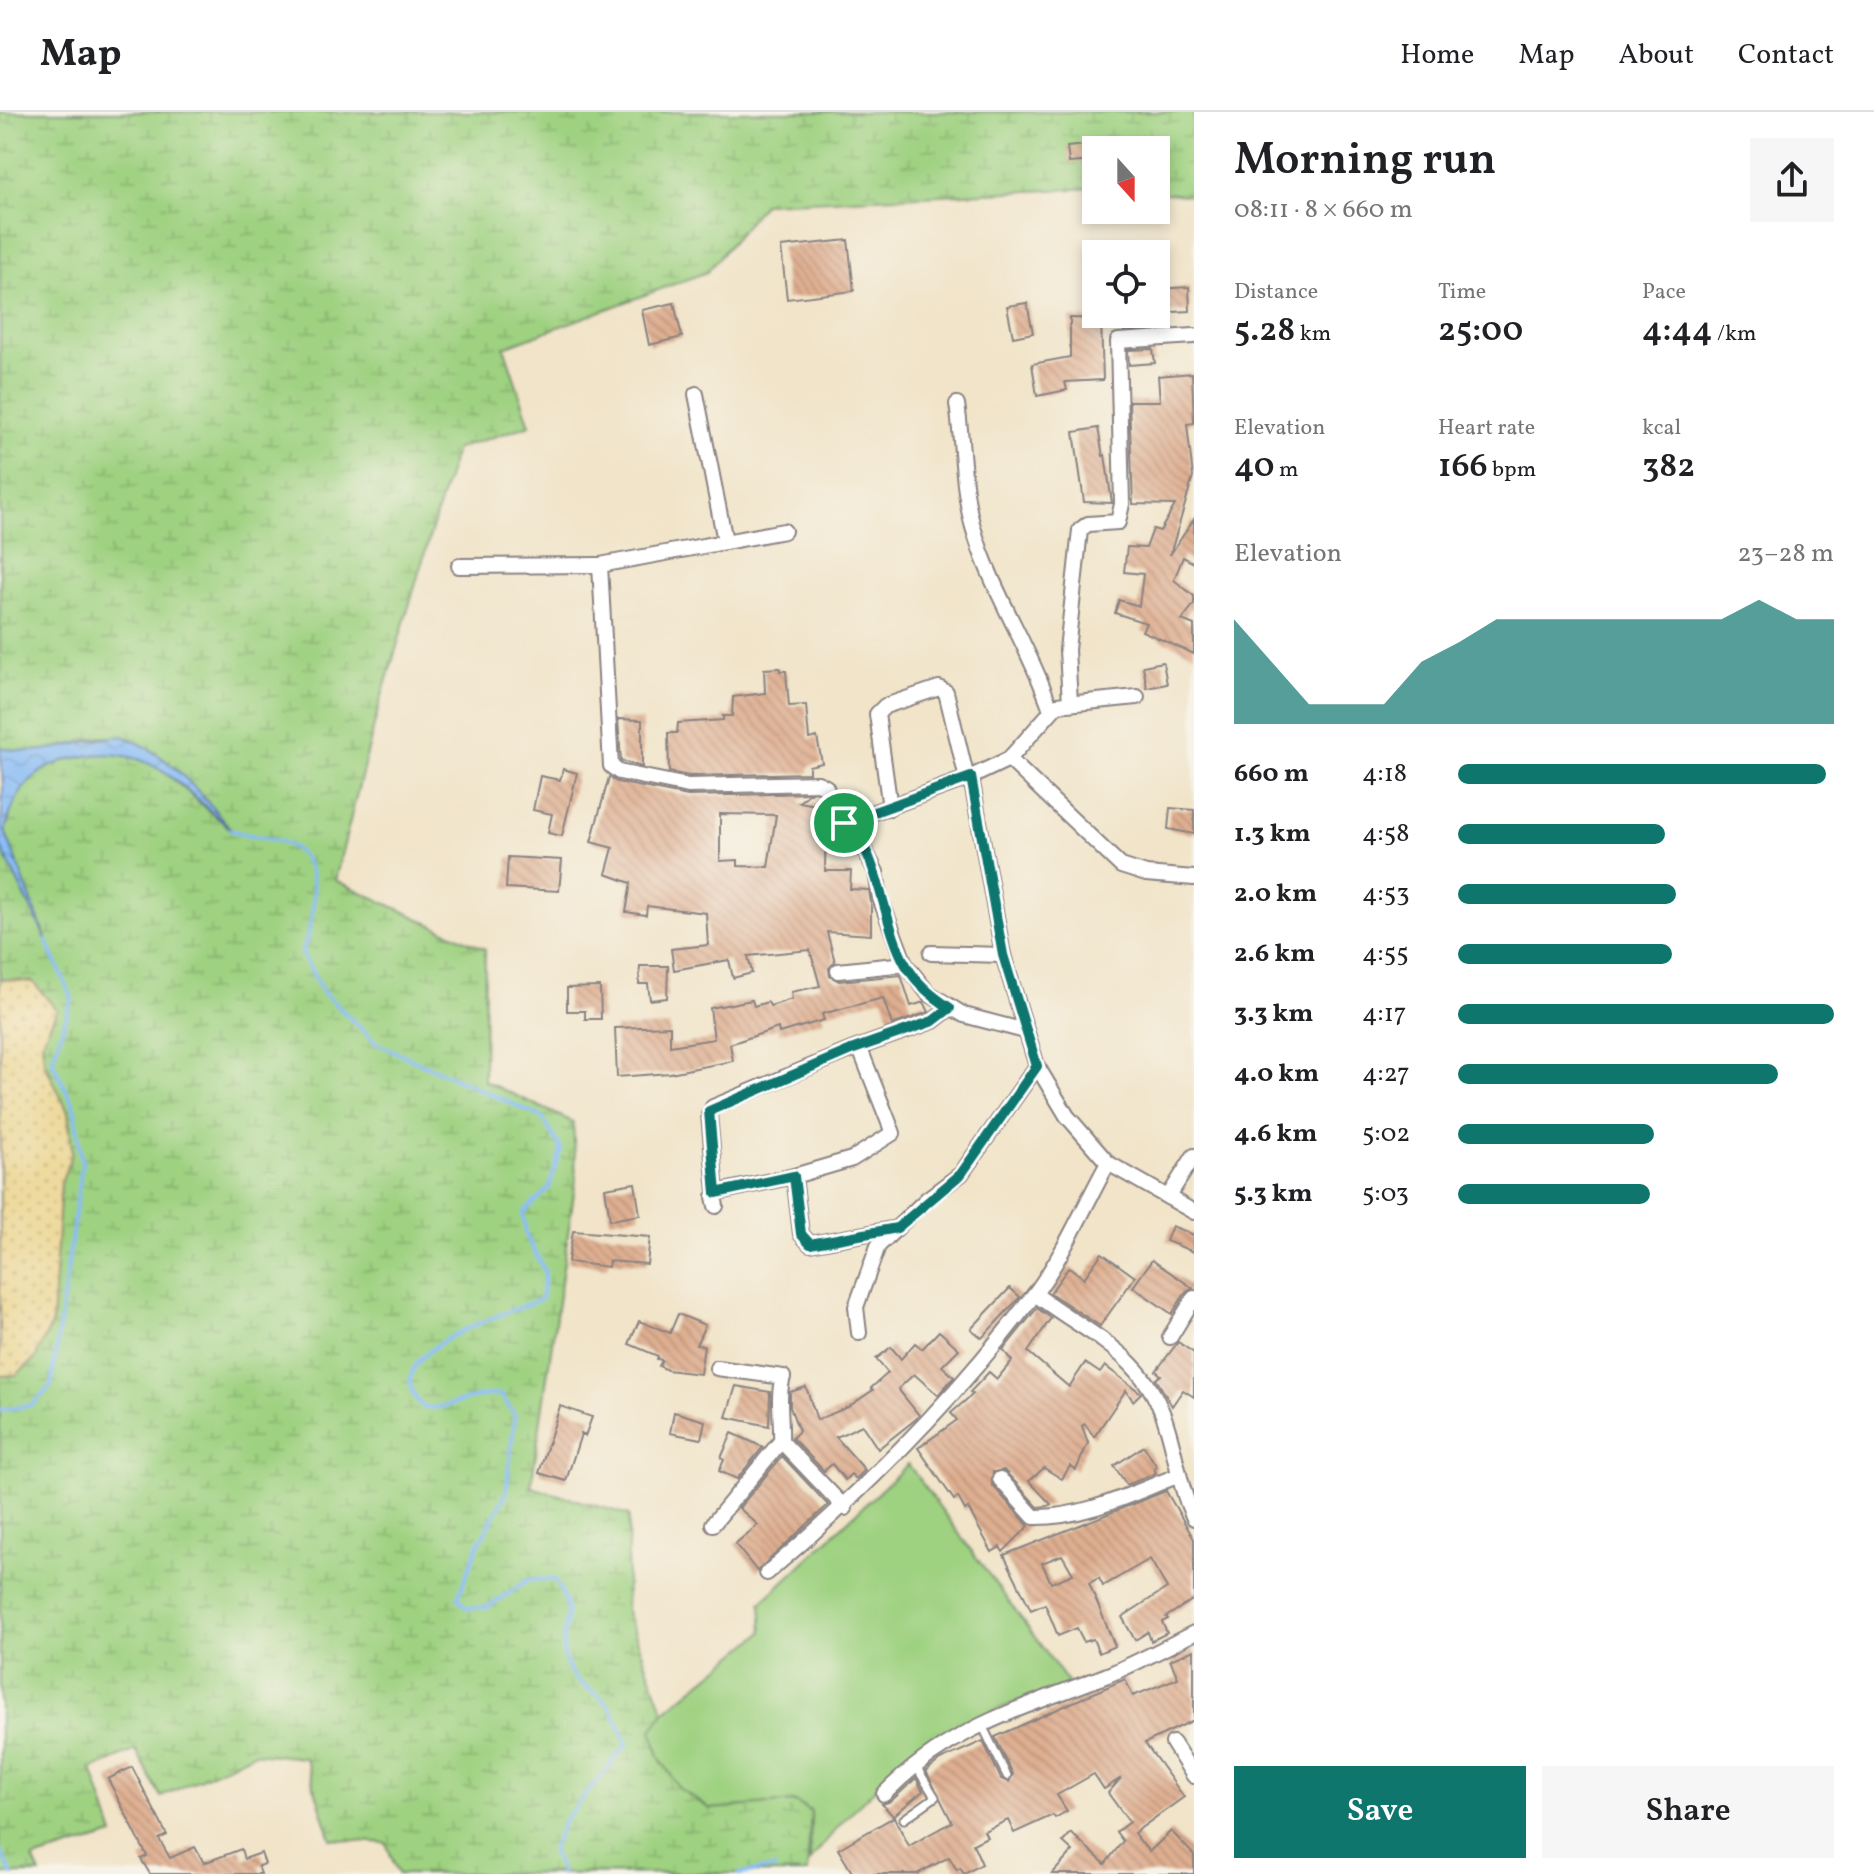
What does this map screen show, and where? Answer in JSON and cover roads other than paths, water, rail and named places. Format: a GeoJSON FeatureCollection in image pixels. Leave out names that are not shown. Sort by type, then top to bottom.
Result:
{"type":"FeatureCollection","features":[{"type":"Feature","properties":{"kind":"street"},"geometry":{"type":"LineString","coordinates":[[1070,703],[1067,650],[1080,530],[1088,524],[1118,522],[1122,504],[1118,341],[1194,336]]}},
{"type":"Feature","properties":{"kind":"street"},"geometry":{"type":"LineString","coordinates":[[696,394],[725,541]]}},
{"type":"Feature","properties":{"kind":"street"},"geometry":{"type":"LineString","coordinates":[[957,404],[974,530],[1016,634],[1036,666],[1051,710]]}},
{"type":"Feature","properties":{"kind":"street"},"geometry":{"type":"LineString","coordinates":[[459,566],[600,565],[784,531]]}},
{"type":"Feature","properties":{"kind":"street"},"geometry":{"type":"LineString","coordinates":[[600,565],[611,766],[619,772],[688,786],[818,783],[826,787],[833,810],[854,829],[876,872],[880,898],[905,964],[928,993],[950,1008],[1025,1031]]}},
{"type":"Feature","properties":{"kind":"street"},"geometry":{"type":"LineString","coordinates":[[890,808],[877,714],[885,706],[939,688],[946,692],[969,778],[1003,955],[1037,1066],[1067,1116],[1108,1163],[1194,1212]]}},
{"type":"Feature","properties":{"kind":"street"},"geometry":{"type":"LineString","coordinates":[[844,823],[969,778],[1009,759],[1051,710],[1070,703],[1137,697]]}},
{"type":"Feature","properties":{"kind":"street"},"geometry":{"type":"LineString","coordinates":[[1009,759],[1121,866],[1146,874],[1194,878]]}},
{"type":"Feature","properties":{"kind":"street"},"geometry":{"type":"LineString","coordinates":[[931,953],[1003,955]]}},
{"type":"Feature","properties":{"kind":"street"},"geometry":{"type":"LineString","coordinates":[[838,971],[905,964]]}},
{"type":"Feature","properties":{"kind":"street"},"geometry":{"type":"LineString","coordinates":[[860,1049],[893,1133],[852,1159],[716,1200],[709,1111],[851,1050],[933,1021],[950,1008]]}},
{"type":"Feature","properties":{"kind":"street"},"geometry":{"type":"LineString","coordinates":[[859,1333],[856,1307],[878,1246],[961,1174],[1037,1066]]}},
{"type":"Feature","properties":{"kind":"street"},"geometry":{"type":"LineString","coordinates":[[1168,1197],[1194,1156]]}},
{"type":"Feature","properties":{"kind":"street"},"geometry":{"type":"LineString","coordinates":[[767,1573],[845,1508],[935,1412],[1035,1294],[1108,1163]]}},
{"type":"Feature","properties":{"kind":"street"},"geometry":{"type":"LineString","coordinates":[[794,1176],[801,1234],[810,1244],[897,1228]]}},
{"type":"Feature","properties":{"kind":"street"},"geometry":{"type":"LineString","coordinates":[[1035,1294],[1123,1354],[1142,1373],[1168,1429],[1177,1476],[1194,1518]]}},
{"type":"Feature","properties":{"kind":"street"},"geometry":{"type":"LineString","coordinates":[[1170,1337],[1194,1298]]}},
{"type":"Feature","properties":{"kind":"street"},"geometry":{"type":"LineString","coordinates":[[713,1524],[781,1441],[783,1411],[779,1389],[783,1377],[717,1368]]}},
{"type":"Feature","properties":{"kind":"street"},"geometry":{"type":"LineString","coordinates":[[781,1441],[845,1508]]}},
{"type":"Feature","properties":{"kind":"street"},"geometry":{"type":"LineString","coordinates":[[1000,1479],[1034,1517],[1057,1517],[1078,1514],[1177,1476]]}},
{"type":"Feature","properties":{"kind":"street"},"geometry":{"type":"LineString","coordinates":[[884,1794],[914,1763],[968,1730],[1108,1675],[1194,1633]]}},
{"type":"Feature","properties":{"kind":"street"},"geometry":{"type":"LineString","coordinates":[[1173,1743],[1194,1776]]}},
{"type":"Feature","properties":{"kind":"lane"},"geometry":{"type":"LineString","coordinates":[[982,1725],[1007,1776]]}},
{"type":"Feature","properties":{"kind":"lane"},"geometry":{"type":"LineString","coordinates":[[904,1819],[935,1797],[914,1763]]}},
{"type":"Feature","properties":{"kind":"water"},"geometry":{"type":"Polygon","coordinates":[[[123,736],[170,764],[233,831],[175,780],[137,759],[115,754],[90,755],[49,767],[24,788],[12,808],[5,831],[47,941],[0,845],[3,787],[0,747],[46,750],[123,736]]]}},
{"type":"Feature","properties":{"kind":"waterway"},"geometry":{"type":"LineString","coordinates":[[231,830],[287,844],[300,853],[308,865],[314,894],[313,910],[302,954],[323,992],[376,1043],[542,1117],[561,1149],[549,1188],[523,1213],[526,1235],[545,1272],[541,1299],[448,1338],[427,1353],[413,1370],[411,1388],[424,1408],[501,1395],[515,1416],[506,1494],[478,1545],[458,1597],[467,1608],[488,1607],[528,1580],[554,1579],[566,1605],[563,1640],[566,1662],[575,1678],[608,1705],[627,1744],[564,1821],[552,1849],[561,1874]]}},
{"type":"Feature","properties":{"kind":"waterway"},"geometry":{"type":"LineString","coordinates":[[0,1410],[32,1405],[51,1386],[82,1163],[74,1106],[52,1061],[72,998],[46,940]]}},
{"type":"Feature","properties":{"kind":"waterway"},"geometry":{"type":"LineString","coordinates":[[0,1851],[12,1874]]}},
{"type":"Feature","properties":{"kind":"waterway"},"geometry":{"type":"LineString","coordinates":[[739,1874],[775,1868]]}}]}
